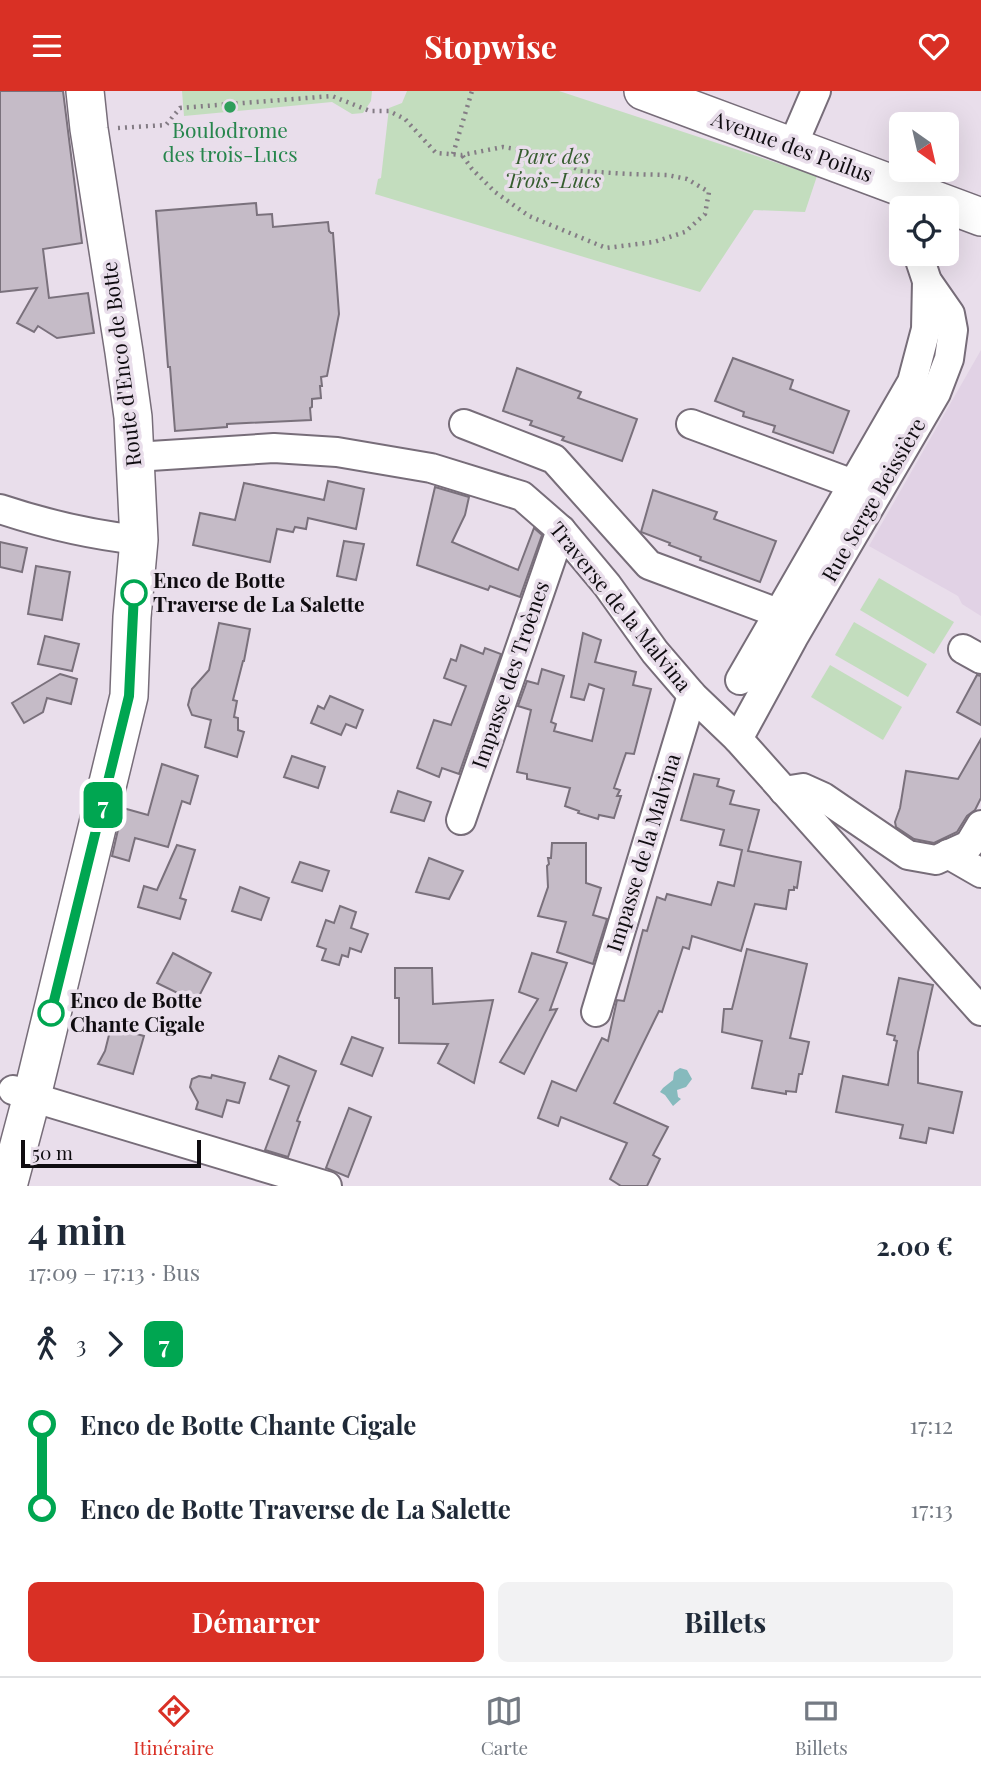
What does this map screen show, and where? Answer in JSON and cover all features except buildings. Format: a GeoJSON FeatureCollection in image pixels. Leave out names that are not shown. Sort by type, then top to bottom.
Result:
{"type":"FeatureCollection","features":[{"type":"Feature","properties":{"kind":"main road","name":"Avenue des Poilus"},"geometry":{"type":"LineString","coordinates":[[643,91],[697,101],[899,196]]}},
{"type":"Feature","properties":{"kind":"main road","name":"Route d'Enco de Botte"},"geometry":{"type":"LineString","coordinates":[[8,1186],[6,1135],[23,1093],[129,696],[139,540],[133,417],[90,98]]}},
{"type":"Feature","properties":{"kind":"main road","name":"Avenue des Poilus"},"geometry":{"type":"LineString","coordinates":[[959,211],[981,217]]}},
{"type":"Feature","properties":{"kind":"street"},"geometry":{"type":"LineString","coordinates":[[792,147],[816,91]]}},
{"type":"Feature","properties":{"kind":"street","name":"Rue Serge Beissière"},"geometry":{"type":"LineString","coordinates":[[738,739],[793,638],[936,393],[949,359],[953,330],[950,314],[927,281],[922,266]]}},
{"type":"Feature","properties":{"kind":"street"},"geometry":{"type":"LineString","coordinates":[[740,680],[912,382],[926,329],[927,281]]}},
{"type":"Feature","properties":{"kind":"street"},"geometry":{"type":"LineString","coordinates":[[464,424],[554,459],[649,565],[778,613]]}},
{"type":"Feature","properties":{"kind":"street"},"geometry":{"type":"LineString","coordinates":[[691,424],[852,484]]}},
{"type":"Feature","properties":{"kind":"street","name":"Traverse de la Malvina"},"geometry":{"type":"LineString","coordinates":[[135,457],[274,448],[337,452],[431,468],[522,496],[562,530],[607,585],[655,652],[692,695],[738,739],[981,1011]]}},
{"type":"Feature","properties":{"kind":"street"},"geometry":{"type":"LineString","coordinates":[[522,496],[554,459]]}},
{"type":"Feature","properties":{"kind":"street"},"geometry":{"type":"LineString","coordinates":[[0,509],[106,536],[139,540]]}},
{"type":"Feature","properties":{"kind":"street","name":"Impasse des Troènes"},"geometry":{"type":"LineString","coordinates":[[461,820],[562,530]]}},
{"type":"Feature","properties":{"kind":"street","name":"Impasse de la Malvina"},"geometry":{"type":"LineString","coordinates":[[596,1011],[692,695]]}},
{"type":"Feature","properties":{"kind":"street"},"geometry":{"type":"LineString","coordinates":[[784,791],[803,788],[823,797],[908,855],[936,860],[969,845],[979,835]]}},
{"type":"Feature","properties":{"kind":"street"},"geometry":{"type":"LineString","coordinates":[[948,854],[981,873]]}},
{"type":"Feature","properties":{"kind":"street"},"geometry":{"type":"LineString","coordinates":[[23,1093],[327,1186]]}},
{"type":"Feature","properties":{"kind":"path"},"geometry":{"type":"LineString","coordinates":[[453,154],[472,91]]}},
{"type":"Feature","properties":{"kind":"path"},"geometry":{"type":"LineString","coordinates":[[121,128],[166,125],[180,108],[332,96],[370,111],[389,111],[405,119],[436,153],[462,155],[503,147],[554,155],[580,171],[667,175],[687,179],[709,192],[705,214],[685,232],[654,242],[606,248],[528,216],[495,192],[462,155]]}},
{"type":"Feature","properties":{"kind":"shaded area"},"geometry":{"type":"Polygon","coordinates":[[[981,350],[981,616],[962,604],[958,596],[869,546],[981,350]]]}},
{"type":"Feature","properties":{"kind":"green space","name":"Boulodrome des trois-Lucs"},"geometry":{"type":"Polygon","coordinates":[[[182,91],[372,91],[371,101],[363,113],[352,114],[332,102],[184,116],[182,91]]]}},
{"type":"Feature","properties":{"kind":"green space","name":"Parc des Trois-Lucs"},"geometry":{"type":"Polygon","coordinates":[[[407,91],[559,91],[817,176],[805,212],[754,210],[700,292],[375,194],[378,179],[381,178],[389,108],[402,103],[407,91]]]}},
{"type":"Feature","properties":{"kind":"green space"},"geometry":{"type":"Polygon","coordinates":[[[879,578],[954,622],[934,654],[860,610],[879,578]]]}},
{"type":"Feature","properties":{"kind":"green space"},"geometry":{"type":"Polygon","coordinates":[[[854,622],[927,664],[908,697],[835,655],[854,622]]]}},
{"type":"Feature","properties":{"kind":"green space"},"geometry":{"type":"Polygon","coordinates":[[[830,665],[902,707],[883,740],[811,697],[830,665]]]}},
{"type":"Feature","properties":{"kind":"water"},"geometry":{"type":"Polygon","coordinates":[[[680,1068],[687,1070],[692,1079],[686,1087],[677,1090],[681,1099],[673,1106],[660,1092],[673,1080],[674,1072],[680,1068]]]}},
{"type":"Feature","properties":{"kind":"bus line","name":"7"},"geometry":{"type":"LineString","coordinates":[[51,1013],[129,696],[134,593]]}},
{"type":"Feature","properties":{"kind":"place","name":"Boulodrome des trois-Lucs"},"geometry":{"type":"Point","coordinates":[230,107]}},
{"type":"Feature","properties":{"kind":"place","name":"Enco de Botte Traverse de La Salette"},"geometry":{"type":"Point","coordinates":[134,593]}},
{"type":"Feature","properties":{"kind":"place","name":"Enco de Botte Chante Cigale"},"geometry":{"type":"Point","coordinates":[51,1013]}}]}
